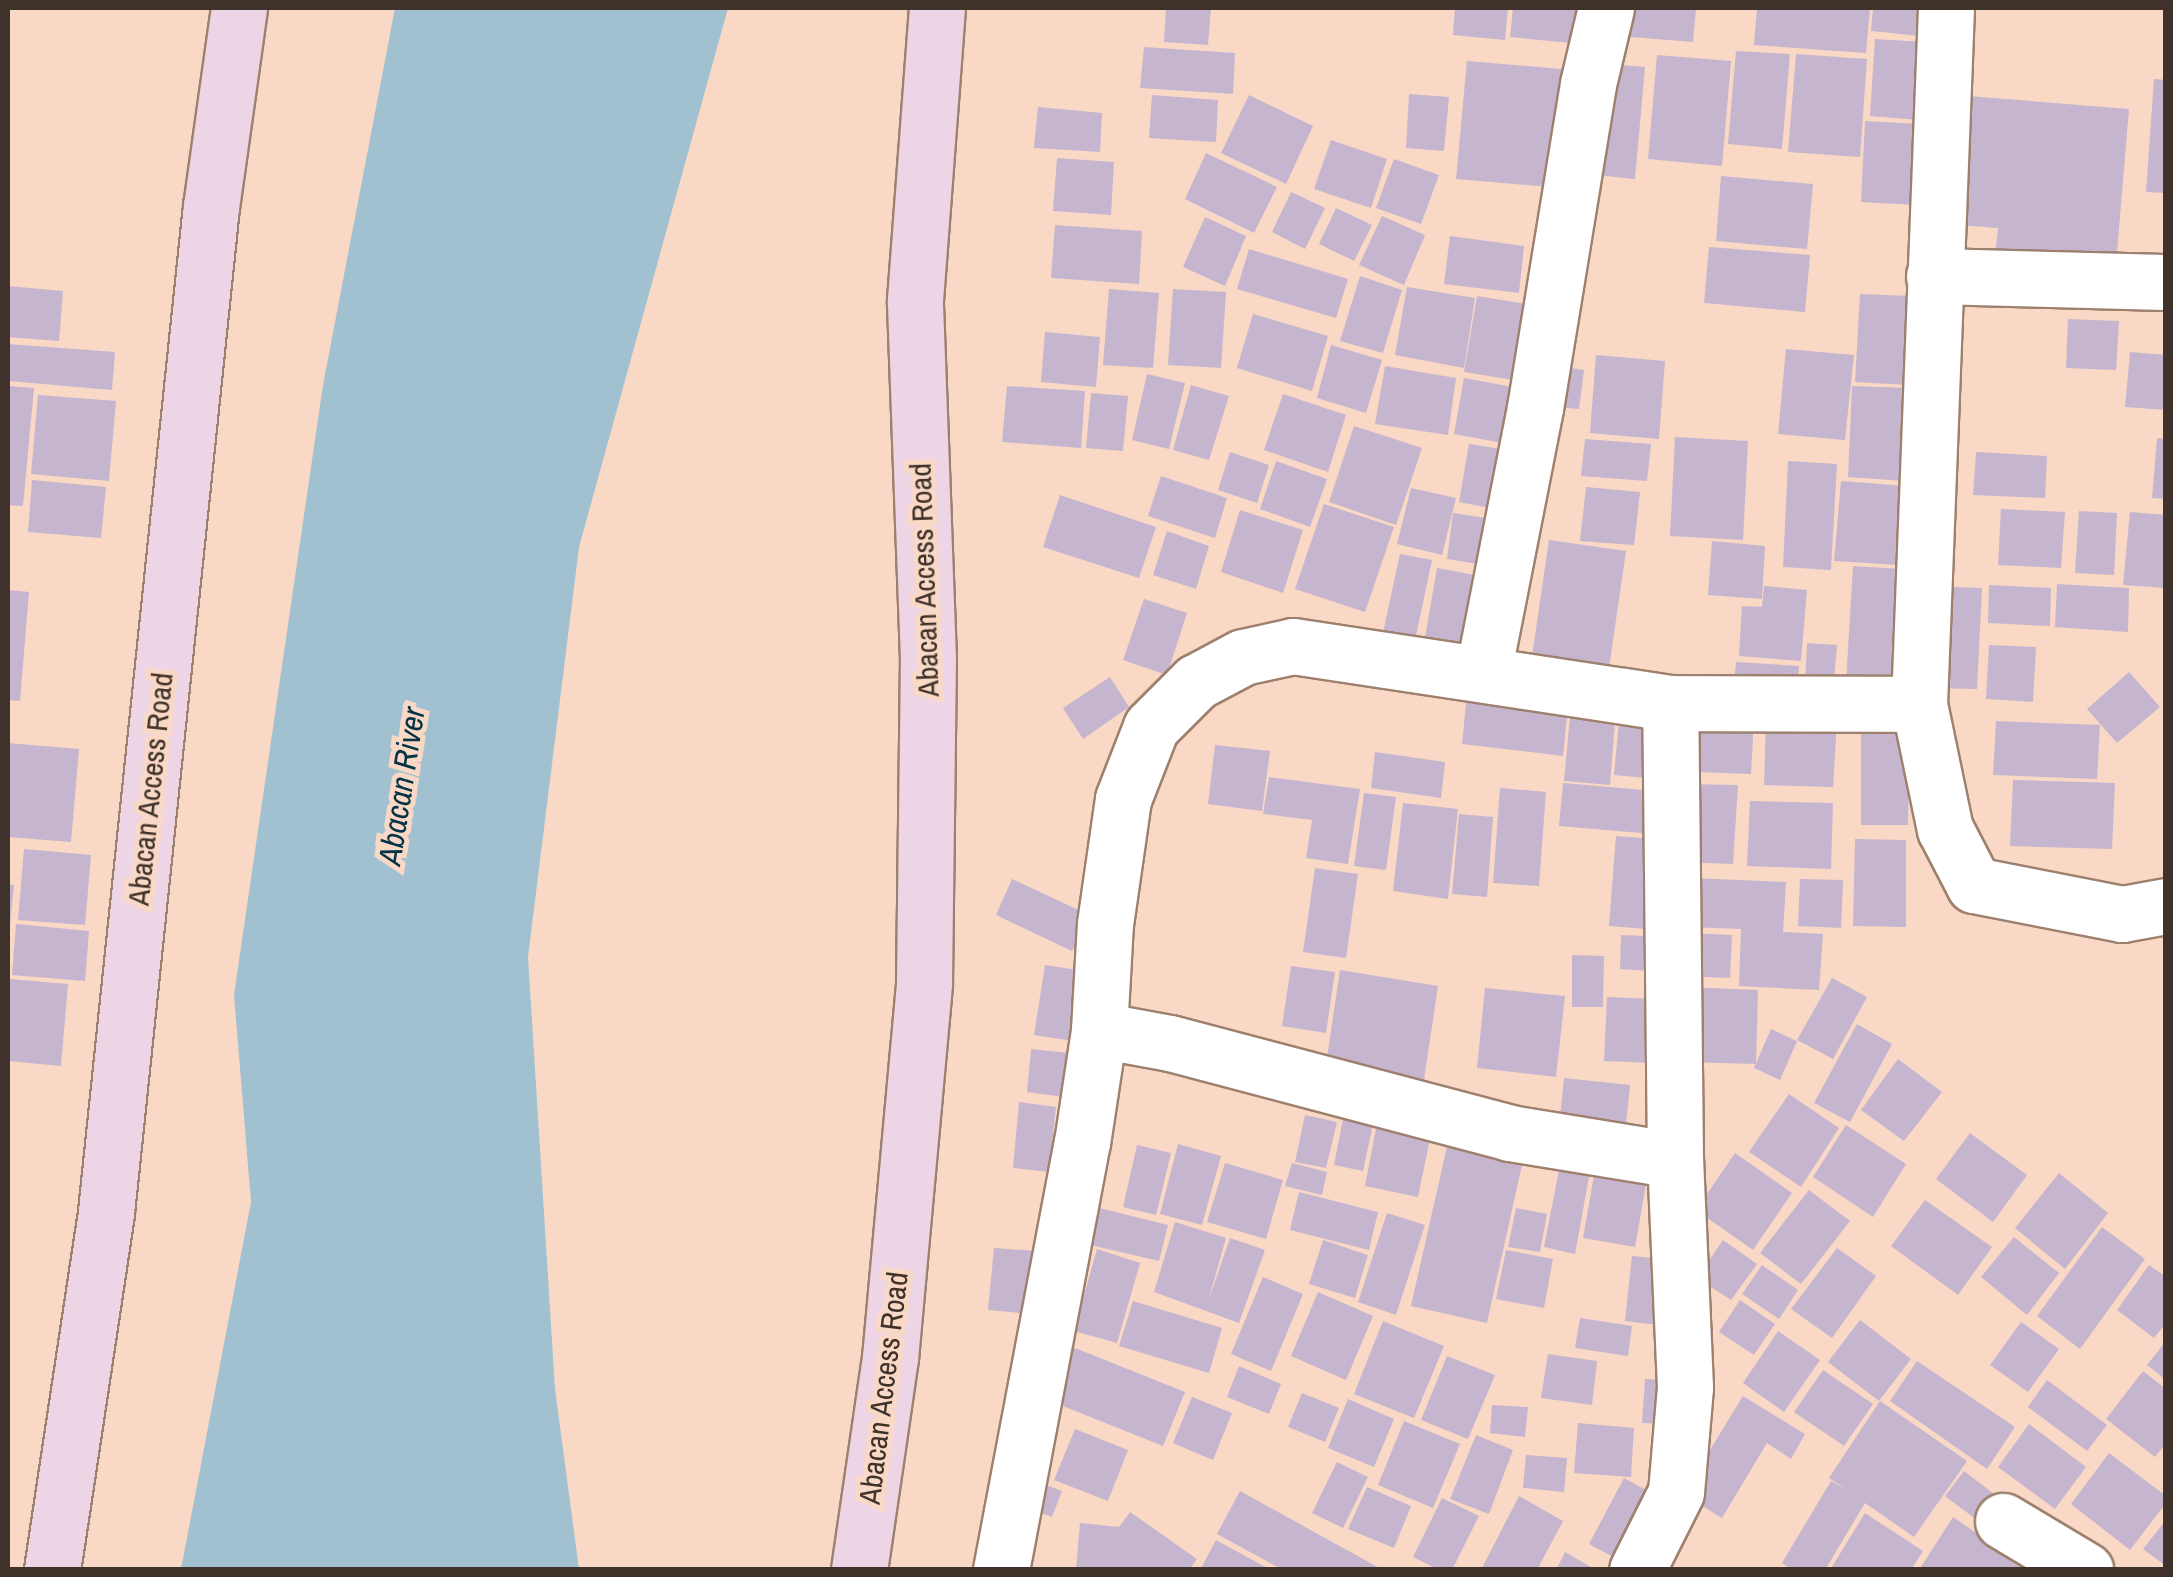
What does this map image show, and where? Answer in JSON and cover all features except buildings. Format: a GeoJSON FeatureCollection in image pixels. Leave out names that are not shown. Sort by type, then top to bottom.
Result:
{"type":"FeatureCollection","features":[{"type":"Feature","properties":{"kind":"street","name":"Abacan Access Road"},"geometry":{"type":"LineString","coordinates":[[52,1570],[106,1212],[211,207],[239,8]]}},
{"type":"Feature","properties":{"kind":"street","name":"Abacan Access Road"},"geometry":{"type":"LineString","coordinates":[[859,1570],[890,1358],[924,983],[928,659],[915,300],[937,8]]}},
{"type":"Feature","properties":{"kind":"street"},"geometry":{"type":"LineString","coordinates":[[1483,674],[1534,408],[1588,84],[1606,8]]}},
{"type":"Feature","properties":{"kind":"street"},"geometry":{"type":"LineString","coordinates":[[1946,8],[1919,704],[1945,828],[1974,886],[2122,914],[2166,906]]}},
{"type":"Feature","properties":{"kind":"street"},"geometry":{"type":"LineString","coordinates":[[1934,276],[2166,282]]}},
{"type":"Feature","properties":{"kind":"street"},"geometry":{"type":"LineString","coordinates":[[1000,1570],[1082,1143],[1122,799],[1151,726],[1196,682],[1243,657],[1292,646],[1670,703],[1919,704]]}},
{"type":"Feature","properties":{"kind":"street"},"geometry":{"type":"LineString","coordinates":[[1637,1570],[1676,1492],[1685,1386],[1675,1160],[1670,703]]}},
{"type":"Feature","properties":{"kind":"street"},"geometry":{"type":"LineString","coordinates":[[1098,1030],[1170,1043],[1510,1133],[1675,1160]]}},
{"type":"Feature","properties":{"kind":"street"},"geometry":{"type":"LineString","coordinates":[[2003,1520],[2084,1570]]}},
{"type":"Feature","properties":{"kind":"water","name":"Abacan River"},"geometry":{"type":"Polygon","coordinates":[[[395,8],[728,8],[579,547],[528,957],[555,1389],[579,1569],[181,1569],[251,1202],[234,995],[323,385],[395,8]]]}}]}
